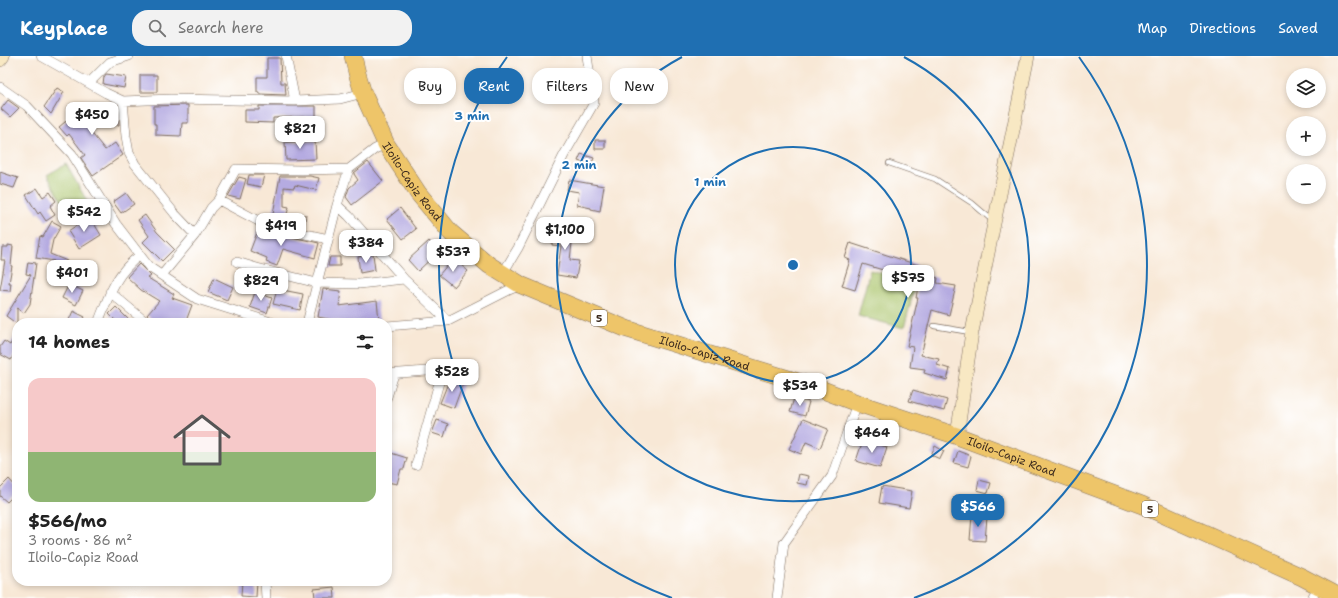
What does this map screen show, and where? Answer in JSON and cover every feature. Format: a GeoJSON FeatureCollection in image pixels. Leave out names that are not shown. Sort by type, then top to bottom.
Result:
{"type":"FeatureCollection","features":[{"type":"Feature","properties":{"kind":"highway","name":"Iloilo-Capiz Road"},"geometry":{"type":"LineString","coordinates":[[353,56],[363,93],[386,144],[418,193],[451,233],[489,265],[521,285],[627,329],[778,375],[957,436],[1142,505],[1296,574],[1316,592],[1338,596]]}},
{"type":"Feature","properties":{"kind":"street"},"geometry":{"type":"LineString","coordinates":[[0,60],[3,56]]}},
{"type":"Feature","properties":{"kind":"street"},"geometry":{"type":"LineString","coordinates":[[41,56],[123,101],[171,99],[295,101],[340,99],[363,93]]}},
{"type":"Feature","properties":{"kind":"street"},"geometry":{"type":"LineString","coordinates":[[89,83],[110,62],[129,56]]}},
{"type":"Feature","properties":{"kind":"street"},"geometry":{"type":"LineString","coordinates":[[286,56],[295,101]]}},
{"type":"Feature","properties":{"kind":"street"},"geometry":{"type":"LineString","coordinates":[[502,273],[518,248],[564,155],[594,102],[587,56]]}},
{"type":"Feature","properties":{"kind":"street"},"geometry":{"type":"LineString","coordinates":[[957,436],[972,332],[1028,56]]}},
{"type":"Feature","properties":{"kind":"street"},"geometry":{"type":"LineString","coordinates":[[0,87],[27,106],[72,154],[116,224],[149,267],[197,299],[258,318]]}},
{"type":"Feature","properties":{"kind":"street"},"geometry":{"type":"LineString","coordinates":[[123,101],[129,153],[135,164],[175,214],[195,235]]}},
{"type":"Feature","properties":{"kind":"street"},"geometry":{"type":"LineString","coordinates":[[308,318],[327,241],[349,169],[375,149],[386,144]]}},
{"type":"Feature","properties":{"kind":"street"},"geometry":{"type":"LineString","coordinates":[[162,275],[195,235],[211,208],[219,200],[236,168],[302,170],[349,169]]}},
{"type":"Feature","properties":{"kind":"street"},"geometry":{"type":"LineString","coordinates":[[219,200],[264,224],[324,238],[327,241]]}},
{"type":"Feature","properties":{"kind":"street"},"geometry":{"type":"LineString","coordinates":[[337,205],[349,216],[404,279],[448,321]]}},
{"type":"Feature","properties":{"kind":"street"},"geometry":{"type":"LineString","coordinates":[[100,318],[110,292],[120,273],[140,255]]}},
{"type":"Feature","properties":{"kind":"street"},"geometry":{"type":"LineString","coordinates":[[237,262],[317,283],[360,284],[404,279]]}},
{"type":"Feature","properties":{"kind":"street"},"geometry":{"type":"LineString","coordinates":[[392,326],[448,321],[521,285]]}},
{"type":"Feature","properties":{"kind":"street"},"geometry":{"type":"LineString","coordinates":[[110,292],[141,318]]}},
{"type":"Feature","properties":{"kind":"street"},"geometry":{"type":"LineString","coordinates":[[392,374],[440,370],[438,385],[416,466]]}},
{"type":"Feature","properties":{"kind":"street"},"geometry":{"type":"LineString","coordinates":[[777,598],[784,543],[832,476],[857,403]]}},
{"type":"Feature","properties":{"kind":"street"},"geometry":{"type":"LineString","coordinates":[[265,586],[266,598]]}},
{"type":"Feature","properties":{"kind":"lane"},"geometry":{"type":"LineString","coordinates":[[889,163],[935,179],[972,203],[994,223]]}},
{"type":"Feature","properties":{"kind":"lane"},"geometry":{"type":"LineString","coordinates":[[934,326],[972,332]]}},
{"type":"Feature","properties":{"kind":"green space"},"geometry":{"type":"Polygon","coordinates":[[[66,164],[87,201],[68,212],[47,175],[66,164]]]}},
{"type":"Feature","properties":{"kind":"green space"},"geometry":{"type":"Polygon","coordinates":[[[870,270],[916,282],[904,328],[858,316],[870,270]]]}},
{"type":"Feature","properties":{"kind":"building"},"geometry":{"type":"Polygon","coordinates":[[[267,58],[280,58],[281,83],[285,83],[286,95],[259,94],[259,92],[257,92],[257,77],[267,77],[267,58]]]}},
{"type":"Feature","properties":{"kind":"building"},"geometry":{"type":"Polygon","coordinates":[[[106,74],[126,77],[124,88],[103,84],[106,74]]]}},
{"type":"Feature","properties":{"kind":"building"},"geometry":{"type":"Polygon","coordinates":[[[140,75],[157,75],[157,92],[140,92],[140,75]]]}},
{"type":"Feature","properties":{"kind":"building"},"geometry":{"type":"Polygon","coordinates":[[[57,88],[64,92],[51,114],[44,107],[57,88]]]}},
{"type":"Feature","properties":{"kind":"building"},"geometry":{"type":"Polygon","coordinates":[[[8,100],[19,108],[10,117],[1,109],[8,100]]]}},
{"type":"Feature","properties":{"kind":"building"},"geometry":{"type":"Polygon","coordinates":[[[188,105],[188,123],[182,123],[181,136],[156,135],[156,124],[154,124],[154,106],[188,105]]]}},
{"type":"Feature","properties":{"kind":"building"},"geometry":{"type":"Polygon","coordinates":[[[71,106],[91,106],[91,111],[118,110],[119,125],[86,126],[105,150],[115,143],[123,155],[93,176],[81,158],[85,155],[69,134],[67,136],[59,127],[71,117],[71,106]]]}},
{"type":"Feature","properties":{"kind":"building"},"geometry":{"type":"Polygon","coordinates":[[[259,106],[316,106],[316,119],[307,120],[307,117],[273,118],[273,123],[245,122],[245,110],[259,110],[259,106]]]}},
{"type":"Feature","properties":{"kind":"building"},"geometry":{"type":"Polygon","coordinates":[[[595,140],[605,140],[605,149],[595,149],[595,140]]]}},
{"type":"Feature","properties":{"kind":"building"},"geometry":{"type":"Polygon","coordinates":[[[315,141],[316,159],[286,160],[285,142],[315,141]]]}},
{"type":"Feature","properties":{"kind":"building"},"geometry":{"type":"Polygon","coordinates":[[[581,154],[594,158],[591,165],[578,161],[581,154]]]}},
{"type":"Feature","properties":{"kind":"building"},"geometry":{"type":"Polygon","coordinates":[[[368,162],[383,181],[352,205],[346,197],[349,188],[358,180],[354,173],[368,162]]]}},
{"type":"Feature","properties":{"kind":"building"},"geometry":{"type":"Polygon","coordinates":[[[0,172],[18,178],[14,188],[0,184],[0,172]]]}},
{"type":"Feature","properties":{"kind":"building"},"geometry":{"type":"Polygon","coordinates":[[[249,175],[264,175],[261,187],[247,184],[249,175]]]}},
{"type":"Feature","properties":{"kind":"building"},"geometry":{"type":"Polygon","coordinates":[[[280,176],[310,176],[319,178],[316,190],[295,185],[294,188],[284,187],[284,206],[289,207],[286,217],[273,214],[280,176]]]}},
{"type":"Feature","properties":{"kind":"building"},"geometry":{"type":"Polygon","coordinates":[[[239,177],[246,179],[240,199],[228,196],[239,177]]]}},
{"type":"Feature","properties":{"kind":"building"},"geometry":{"type":"Polygon","coordinates":[[[569,180],[604,186],[600,211],[577,205],[579,192],[567,190],[569,180]]]}},
{"type":"Feature","properties":{"kind":"building"},"geometry":{"type":"Polygon","coordinates":[[[37,188],[43,197],[50,192],[56,201],[50,206],[55,215],[46,221],[40,212],[38,214],[26,195],[37,188]]]}},
{"type":"Feature","properties":{"kind":"building"},"geometry":{"type":"Polygon","coordinates":[[[126,193],[134,204],[121,213],[113,202],[126,193]]]}},
{"type":"Feature","properties":{"kind":"building"},"geometry":{"type":"Polygon","coordinates":[[[400,208],[416,229],[403,239],[387,219],[400,208]]]}},
{"type":"Feature","properties":{"kind":"building"},"geometry":{"type":"Polygon","coordinates":[[[298,214],[306,215],[304,228],[296,226],[298,214]]]}},
{"type":"Feature","properties":{"kind":"building"},"geometry":{"type":"Polygon","coordinates":[[[145,215],[157,232],[174,249],[162,261],[143,242],[149,236],[138,220],[145,215]]]}},
{"type":"Feature","properties":{"kind":"building"},"geometry":{"type":"Polygon","coordinates":[[[90,217],[101,235],[79,249],[68,231],[90,217]]]}},
{"type":"Feature","properties":{"kind":"building"},"geometry":{"type":"Polygon","coordinates":[[[52,221],[61,226],[53,240],[50,254],[67,261],[60,276],[49,272],[54,261],[36,258],[40,236],[43,237],[52,221]]]}},
{"type":"Feature","properties":{"kind":"building"},"geometry":{"type":"Polygon","coordinates":[[[555,224],[574,226],[570,260],[579,261],[576,278],[557,275],[561,246],[552,245],[555,224]]]}},
{"type":"Feature","properties":{"kind":"building"},"geometry":{"type":"Polygon","coordinates":[[[258,230],[273,236],[274,233],[319,243],[315,258],[283,249],[277,266],[266,262],[267,258],[250,251],[258,230]]]}},
{"type":"Feature","properties":{"kind":"building"},"geometry":{"type":"Polygon","coordinates":[[[429,241],[439,251],[418,271],[408,260],[429,241]]]}},
{"type":"Feature","properties":{"kind":"building"},"geometry":{"type":"Polygon","coordinates":[[[850,243],[927,268],[925,275],[938,278],[937,283],[956,286],[949,315],[932,310],[921,355],[939,359],[937,365],[950,369],[947,380],[924,373],[925,369],[910,367],[913,347],[907,346],[918,298],[916,298],[919,281],[863,264],[855,290],[842,286],[850,260],[845,258],[850,243]]]}},
{"type":"Feature","properties":{"kind":"building"},"geometry":{"type":"Polygon","coordinates":[[[8,245],[13,246],[9,283],[11,283],[10,291],[0,290],[5,260],[1,260],[2,247],[8,247],[8,245]]]}},
{"type":"Feature","properties":{"kind":"building"},"geometry":{"type":"Polygon","coordinates":[[[373,254],[375,270],[360,273],[358,257],[373,254]]]}},
{"type":"Feature","properties":{"kind":"building"},"geometry":{"type":"Polygon","coordinates":[[[330,257],[340,257],[340,266],[328,266],[330,257]]]}},
{"type":"Feature","properties":{"kind":"building"},"geometry":{"type":"Polygon","coordinates":[[[453,258],[468,271],[454,287],[439,275],[453,258]]]}},
{"type":"Feature","properties":{"kind":"building"},"geometry":{"type":"Polygon","coordinates":[[[28,262],[36,263],[30,304],[24,313],[17,308],[17,318],[12,318],[12,320],[6,316],[31,275],[26,274],[28,262]]]}},
{"type":"Feature","properties":{"kind":"building"},"geometry":{"type":"Polygon","coordinates":[[[139,264],[151,276],[148,278],[174,294],[172,298],[192,305],[187,318],[150,318],[147,315],[159,301],[141,290],[127,277],[139,264]]]}},
{"type":"Feature","properties":{"kind":"building"},"geometry":{"type":"Polygon","coordinates":[[[214,278],[233,287],[227,300],[208,292],[214,278]]]}},
{"type":"Feature","properties":{"kind":"building"},"geometry":{"type":"Polygon","coordinates":[[[69,284],[83,291],[76,305],[62,298],[69,284]]]}},
{"type":"Feature","properties":{"kind":"building"},"geometry":{"type":"Polygon","coordinates":[[[277,289],[303,294],[300,310],[273,304],[277,289]]]}},
{"type":"Feature","properties":{"kind":"building"},"geometry":{"type":"Polygon","coordinates":[[[323,289],[341,291],[339,306],[377,301],[379,318],[318,317],[323,289]]]}},
{"type":"Feature","properties":{"kind":"building"},"geometry":{"type":"Polygon","coordinates":[[[255,292],[272,298],[267,313],[250,307],[255,292]]]}},
{"type":"Feature","properties":{"kind":"building"},"geometry":{"type":"Polygon","coordinates":[[[116,307],[127,318],[113,318],[109,314],[116,307]]]}},
{"type":"Feature","properties":{"kind":"building"},"geometry":{"type":"Polygon","coordinates":[[[73,311],[85,317],[84,318],[70,318],[73,311]]]}},
{"type":"Feature","properties":{"kind":"building"},"geometry":{"type":"Polygon","coordinates":[[[4,341],[10,345],[12,342],[11,360],[0,354],[0,347],[4,341]]]}},
{"type":"Feature","properties":{"kind":"building"},"geometry":{"type":"Polygon","coordinates":[[[450,378],[463,383],[454,408],[440,403],[450,378]]]}},
{"type":"Feature","properties":{"kind":"building"},"geometry":{"type":"Polygon","coordinates":[[[913,390],[947,400],[944,411],[909,401],[913,390]]]}},
{"type":"Feature","properties":{"kind":"building"},"geometry":{"type":"Polygon","coordinates":[[[794,398],[809,402],[805,416],[790,412],[794,398]]]}},
{"type":"Feature","properties":{"kind":"building"},"geometry":{"type":"Polygon","coordinates":[[[803,419],[828,429],[820,448],[806,442],[801,454],[789,449],[803,419]]]}},
{"type":"Feature","properties":{"kind":"building"},"geometry":{"type":"Polygon","coordinates":[[[437,420],[448,424],[444,437],[432,433],[437,420]]]}},
{"type":"Feature","properties":{"kind":"building"},"geometry":{"type":"Polygon","coordinates":[[[863,440],[887,447],[880,468],[856,461],[863,440]]]}},
{"type":"Feature","properties":{"kind":"building"},"geometry":{"type":"Polygon","coordinates":[[[935,446],[944,451],[940,459],[931,455],[935,446]]]}},
{"type":"Feature","properties":{"kind":"building"},"geometry":{"type":"Polygon","coordinates":[[[958,451],[971,456],[968,467],[954,463],[958,451]]]}},
{"type":"Feature","properties":{"kind":"building"},"geometry":{"type":"Polygon","coordinates":[[[392,453],[407,458],[404,469],[401,469],[397,484],[392,483],[392,453]]]}},
{"type":"Feature","properties":{"kind":"building"},"geometry":{"type":"Polygon","coordinates":[[[799,474],[809,476],[807,485],[797,483],[799,474]]]}},
{"type":"Feature","properties":{"kind":"building"},"geometry":{"type":"Polygon","coordinates":[[[9,479],[12,482],[12,497],[7,502],[0,496],[0,488],[9,479]]]}},
{"type":"Feature","properties":{"kind":"building"},"geometry":{"type":"Polygon","coordinates":[[[979,480],[991,483],[988,493],[977,490],[979,480]]]}},
{"type":"Feature","properties":{"kind":"building"},"geometry":{"type":"Polygon","coordinates":[[[882,486],[912,491],[909,508],[879,503],[882,486]]]}},
{"type":"Feature","properties":{"kind":"building"},"geometry":{"type":"Polygon","coordinates":[[[972,515],[987,517],[985,541],[970,540],[972,515]]]}},
{"type":"Feature","properties":{"kind":"building"},"geometry":{"type":"Polygon","coordinates":[[[242,586],[257,586],[256,597],[241,596],[242,586]]]}},
{"type":"Feature","properties":{"kind":"building"},"geometry":{"type":"Polygon","coordinates":[[[334,587],[335,598],[315,598],[314,589],[334,587]]]}}]}
